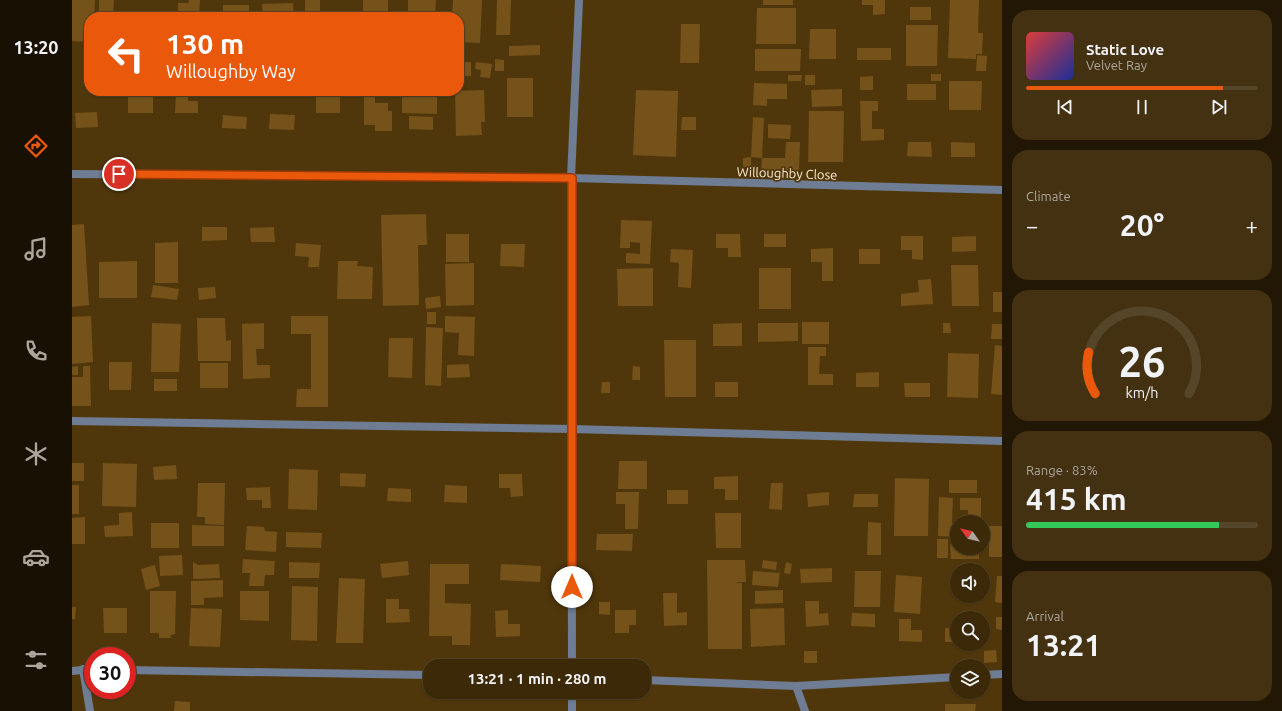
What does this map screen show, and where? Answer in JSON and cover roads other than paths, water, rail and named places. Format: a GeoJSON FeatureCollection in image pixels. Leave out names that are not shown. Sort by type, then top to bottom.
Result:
{"type":"FeatureCollection","features":[{"type":"Feature","properties":{"kind":"street"},"geometry":{"type":"LineString","coordinates":[[572,659],[572,178],[579,0]]}},
{"type":"Feature","properties":{"kind":"street","name":"Willoughby Close"},"geometry":{"type":"LineString","coordinates":[[72,174],[572,178],[1002,190]]}},
{"type":"Feature","properties":{"kind":"street"},"geometry":{"type":"LineString","coordinates":[[72,422],[572,429],[1002,441]]}},
{"type":"Feature","properties":{"kind":"street"},"geometry":{"type":"LineString","coordinates":[[72,670],[83,669],[90,711]]}},
{"type":"Feature","properties":{"kind":"street"},"geometry":{"type":"LineString","coordinates":[[136,670],[423,675]]}},
{"type":"Feature","properties":{"kind":"street"},"geometry":{"type":"LineString","coordinates":[[990,675],[1002,674]]}},
{"type":"Feature","properties":{"kind":"street"},"geometry":{"type":"LineString","coordinates":[[651,680],[796,686],[950,677]]}},
{"type":"Feature","properties":{"kind":"street"},"geometry":{"type":"LineString","coordinates":[[796,686],[805,711]]}},
{"type":"Feature","properties":{"kind":"street"},"geometry":{"type":"LineString","coordinates":[[572,699],[572,711]]}}]}
